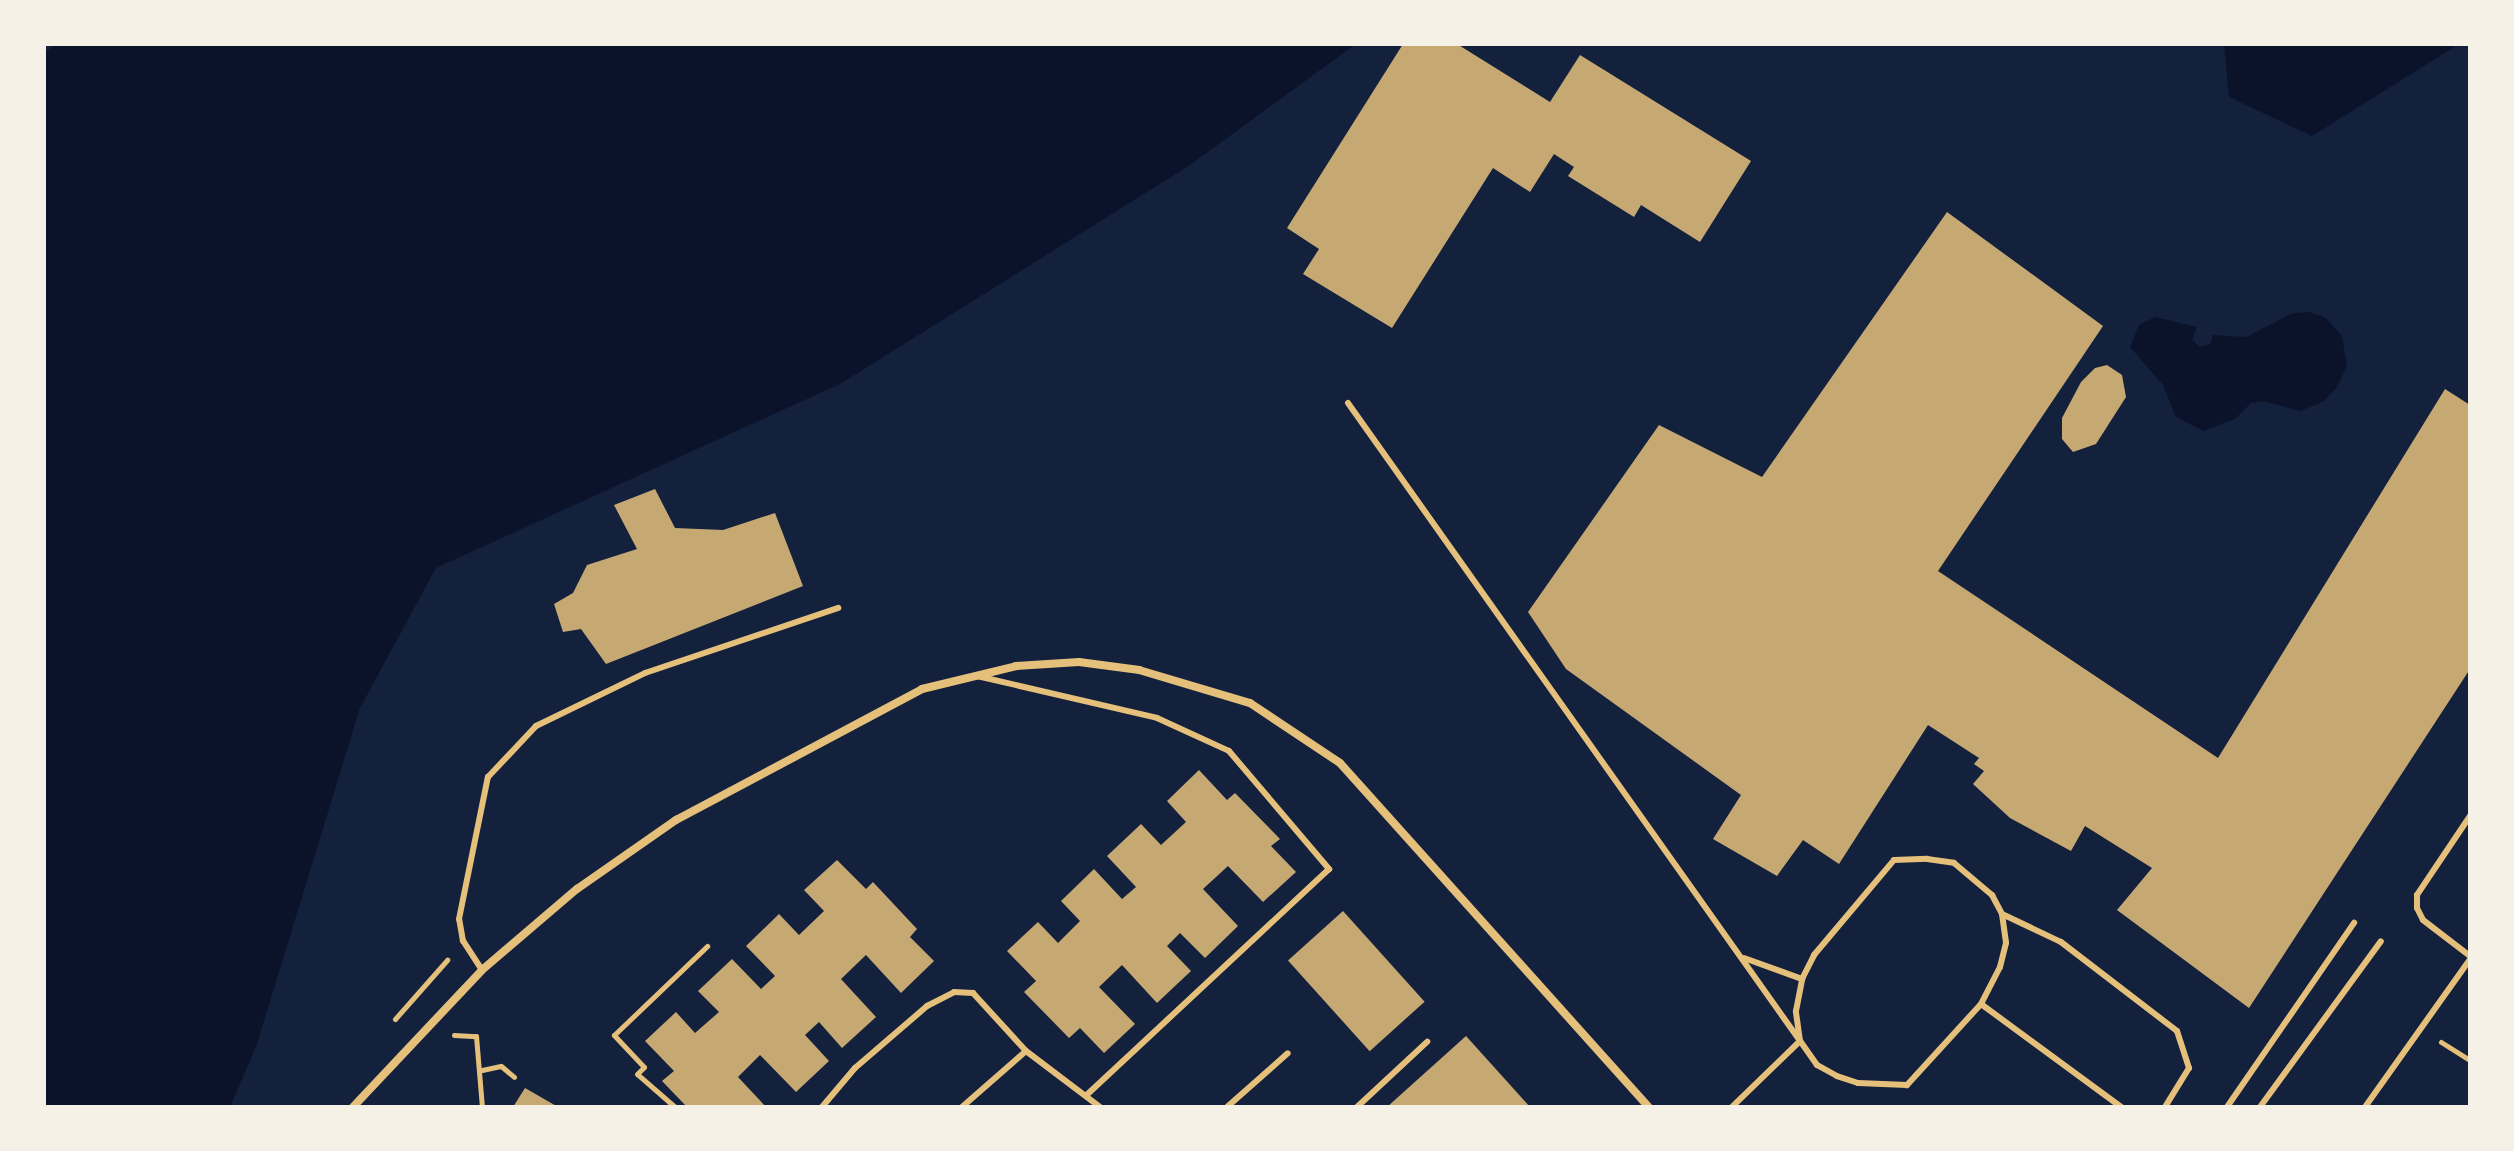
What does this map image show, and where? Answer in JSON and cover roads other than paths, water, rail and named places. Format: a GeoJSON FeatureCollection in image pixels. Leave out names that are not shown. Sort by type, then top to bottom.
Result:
{"type":"FeatureCollection","features":[{"type":"Feature","properties":{"kind":"street"},"geometry":{"type":"LineString","coordinates":[[353,1107],[482,970],[577,889],[676,820],[908,696],[971,675],[1079,662],[1139,670],[1250,703],[1340,763],[1649,1107]]}},
{"type":"Feature","properties":{"kind":"lane"},"geometry":{"type":"LineString","coordinates":[[1348,403],[1817,1065],[1858,1083],[1907,1085],[1981,1004],[2006,943],[2002,914],[1977,878],[1954,863],[1894,860],[1814,955],[1802,979],[1796,1011],[1800,1041]]}},
{"type":"Feature","properties":{"kind":"lane"},"geometry":{"type":"LineString","coordinates":[[482,970],[463,941],[459,919],[488,777],[536,726],[645,673],[838,608]]}},
{"type":"Feature","properties":{"kind":"lane"},"geometry":{"type":"LineString","coordinates":[[971,675],[1157,718],[1229,751],[1329,869],[1088,1094]]}},
{"type":"Feature","properties":{"kind":"lane"},"geometry":{"type":"LineString","coordinates":[[2365,1107],[2470,957],[2423,920],[2417,908],[2417,895],[2470,816]]}},
{"type":"Feature","properties":{"kind":"lane"},"geometry":{"type":"LineString","coordinates":[[2002,914],[2061,942],[2177,1031],[2189,1068],[2165,1107]]}},
{"type":"Feature","properties":{"kind":"lane"},"geometry":{"type":"LineString","coordinates":[[2227,1107],[2354,923]]}},
{"type":"Feature","properties":{"kind":"lane"},"geometry":{"type":"LineString","coordinates":[[2260,1107],[2381,941]]}},
{"type":"Feature","properties":{"kind":"lane"},"geometry":{"type":"LineString","coordinates":[[1744,958],[1802,979]]}},
{"type":"Feature","properties":{"kind":"lane"},"geometry":{"type":"LineString","coordinates":[[822,1107],[855,1068],[927,1006],[954,992],[973,993],[1026,1051],[1088,1094],[1100,1107]]}},
{"type":"Feature","properties":{"kind":"lane"},"geometry":{"type":"LineString","coordinates":[[1981,1004],[2121,1107]]}},
{"type":"Feature","properties":{"kind":"lane"},"geometry":{"type":"LineString","coordinates":[[1732,1107],[1800,1041]]}},
{"type":"Feature","properties":{"kind":"lane"},"geometry":{"type":"LineString","coordinates":[[1357,1107],[1427,1042]]}},
{"type":"Feature","properties":{"kind":"lane"},"geometry":{"type":"LineString","coordinates":[[962,1107],[1026,1051]]}},
{"type":"Feature","properties":{"kind":"lane"},"geometry":{"type":"LineString","coordinates":[[1227,1107],[1288,1053]]}},
{"type":"Feature","properties":{"kind":"water"},"geometry":{"type":"Polygon","coordinates":[[[56,44],[1356,44],[1187,167],[840,384],[436,568],[360,708],[256,1047],[230,1107],[44,1107],[44,53],[56,44]]]}},
{"type":"Feature","properties":{"kind":"water"},"geometry":{"type":"Polygon","coordinates":[[[2224,44],[2459,44],[2312,136],[2229,97],[2224,44]]]}},
{"type":"Feature","properties":{"kind":"water"},"geometry":{"type":"Polygon","coordinates":[[[2310,312],[2326,318],[2342,336],[2347,366],[2337,387],[2324,401],[2301,411],[2262,401],[2251,403],[2235,419],[2203,431],[2176,417],[2163,385],[2130,347],[2139,325],[2155,317],[2197,327],[2192,340],[2200,347],[2210,344],[2213,335],[2246,337],[2293,313],[2310,312]]]}}]}
